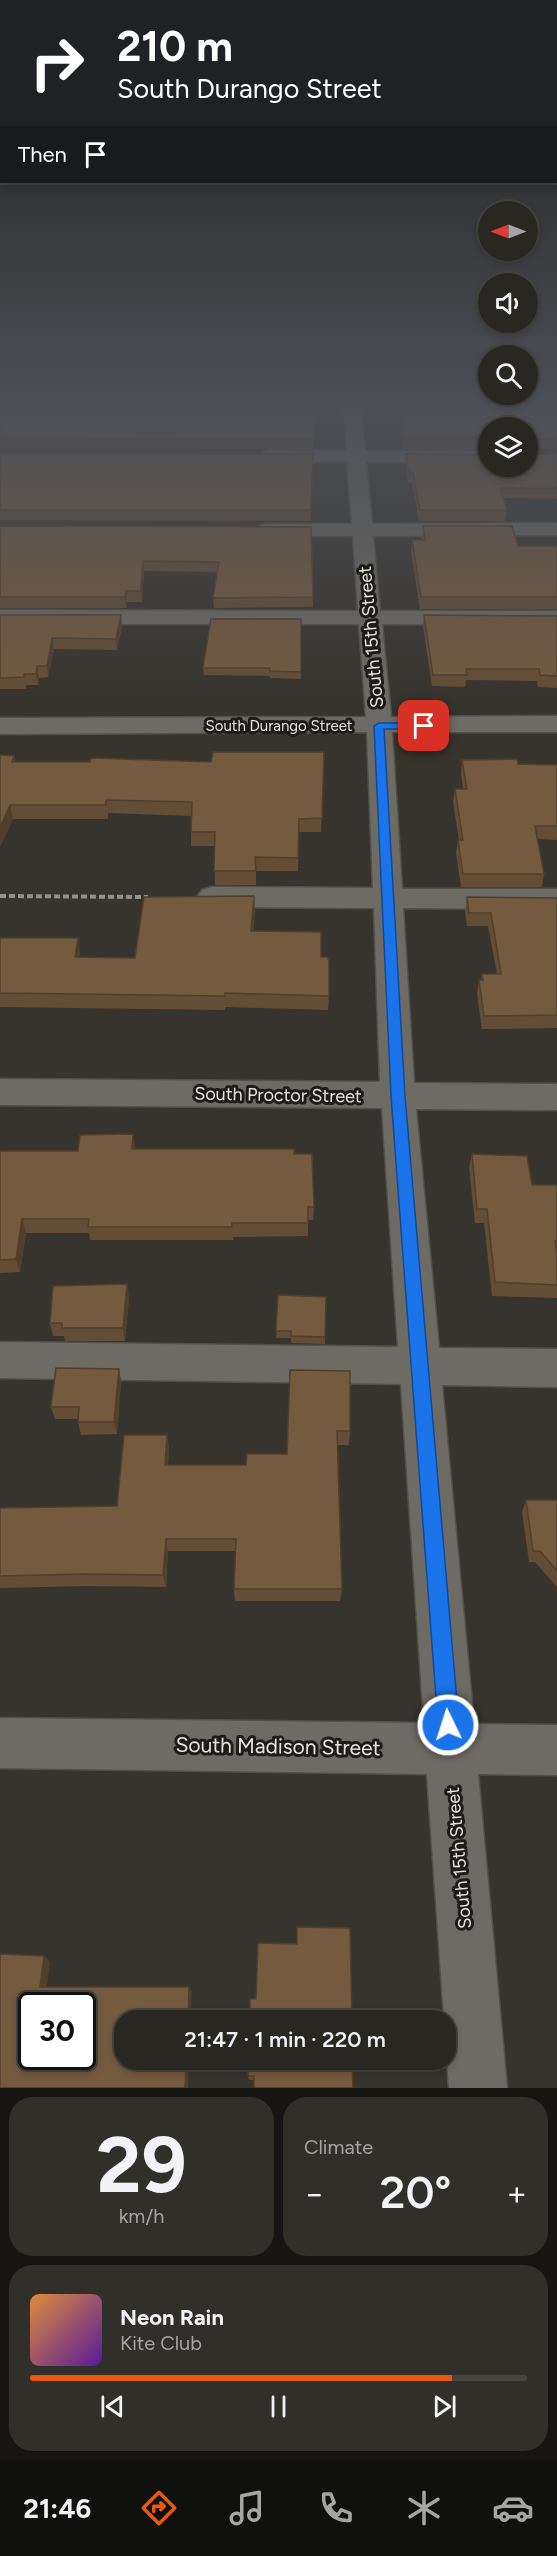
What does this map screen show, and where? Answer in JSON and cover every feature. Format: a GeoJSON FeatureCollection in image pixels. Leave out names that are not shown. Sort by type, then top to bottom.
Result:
{"type":"FeatureCollection","features":[{"type":"Feature","properties":{"kind":"street","name":"South 15th Street"},"geometry":{"type":"LineString","coordinates":[[361,504],[379,726],[398,1096],[478,2088]]}},
{"type":"Feature","properties":{"kind":"street"},"geometry":{"type":"LineString","coordinates":[[243,530],[557,529]]}},
{"type":"Feature","properties":{"kind":"street"},"geometry":{"type":"LineString","coordinates":[[0,617],[557,618]]}},
{"type":"Feature","properties":{"kind":"street","name":"South Durango Street"},"geometry":{"type":"LineString","coordinates":[[0,726],[557,724]]}},
{"type":"Feature","properties":{"kind":"street"},"geometry":{"type":"LineString","coordinates":[[212,897],[557,899]]}},
{"type":"Feature","properties":{"kind":"street","name":"South Proctor Street"},"geometry":{"type":"LineString","coordinates":[[0,1092],[557,1097]]}},
{"type":"Feature","properties":{"kind":"street"},"geometry":{"type":"LineString","coordinates":[[0,1360],[557,1368]]}},
{"type":"Feature","properties":{"kind":"street","name":"South Madison Street"},"geometry":{"type":"LineString","coordinates":[[0,1743],[557,1750]]}},
{"type":"Feature","properties":{"kind":"path"},"geometry":{"type":"LineString","coordinates":[[0,896],[212,897]]}},
{"type":"Feature","properties":{"kind":"building"},"geometry":{"type":"Polygon","coordinates":[[[0,504],[311,504],[311,510],[0,510],[0,504]]]}},
{"type":"Feature","properties":{"kind":"building"},"geometry":{"type":"Polygon","coordinates":[[[419,504],[505,504],[507,510],[420,510],[419,504]]]}},
{"type":"Feature","properties":{"kind":"building"},"geometry":{"type":"Polygon","coordinates":[[[0,526],[311,527],[313,597],[213,598],[219,562],[143,561],[141,591],[126,591],[125,597],[0,597],[0,526]]]}},
{"type":"Feature","properties":{"kind":"building"},"geometry":{"type":"Polygon","coordinates":[[[423,526],[512,526],[518,546],[557,546],[557,597],[421,597],[412,540],[425,540],[423,526]]]}},
{"type":"Feature","properties":{"kind":"building"},"geometry":{"type":"Polygon","coordinates":[[[0,615],[121,615],[116,639],[52,638],[47,666],[37,666],[36,674],[0,678],[0,615]]]}},
{"type":"Feature","properties":{"kind":"building"},"geometry":{"type":"Polygon","coordinates":[[[424,615],[557,616],[557,676],[540,675],[539,669],[466,669],[467,675],[433,675],[424,615]]]}},
{"type":"Feature","properties":{"kind":"building"},"geometry":{"type":"Polygon","coordinates":[[[211,619],[301,619],[301,672],[270,671],[270,668],[203,668],[211,619]]]}},
{"type":"Feature","properties":{"kind":"building"},"geometry":{"type":"Polygon","coordinates":[[[213,752],[324,752],[322,818],[299,819],[298,858],[255,857],[256,871],[214,871],[215,832],[191,832],[192,802],[106,800],[106,805],[10,805],[0,828],[0,755],[14,756],[12,762],[90,762],[91,758],[211,762],[213,752]]]}},
{"type":"Feature","properties":{"kind":"building"},"geometry":{"type":"Polygon","coordinates":[[[517,759],[518,764],[557,765],[557,826],[535,826],[544,874],[463,874],[458,840],[463,840],[455,789],[467,789],[462,760],[517,759]]]}},
{"type":"Feature","properties":{"kind":"building"},"geometry":{"type":"Polygon","coordinates":[[[254,896],[251,931],[321,932],[321,957],[327,957],[329,961],[329,996],[225,993],[225,996],[0,993],[0,938],[78,938],[75,957],[135,958],[144,897],[254,896]]]}},
{"type":"Feature","properties":{"kind":"building"},"geometry":{"type":"Polygon","coordinates":[[[467,897],[557,898],[557,1015],[484,1016],[479,980],[483,980],[482,974],[501,974],[491,913],[469,913],[467,897]]]}},
{"type":"Feature","properties":{"kind":"building"},"geometry":{"type":"Polygon","coordinates":[[[133,1134],[132,1149],[294,1149],[294,1154],[312,1154],[314,1207],[308,1207],[308,1223],[232,1223],[232,1227],[88,1227],[89,1219],[22,1219],[16,1259],[0,1260],[0,1151],[78,1151],[80,1135],[133,1134]]]}},
{"type":"Feature","properties":{"kind":"building"},"geometry":{"type":"Polygon","coordinates":[[[472,1154],[527,1156],[532,1185],[557,1185],[557,1241],[555,1241],[557,1285],[495,1282],[487,1209],[477,1209],[472,1154]]]}},
{"type":"Feature","properties":{"kind":"building"},"geometry":{"type":"Polygon","coordinates":[[[127,1284],[123,1328],[62,1328],[62,1323],[50,1323],[53,1286],[127,1284]]]}},
{"type":"Feature","properties":{"kind":"building"},"geometry":{"type":"Polygon","coordinates":[[[278,1295],[326,1297],[325,1337],[291,1336],[291,1331],[276,1331],[278,1295]]]}},
{"type":"Feature","properties":{"kind":"building"},"geometry":{"type":"Polygon","coordinates":[[[56,1368],[119,1369],[114,1422],[78,1422],[79,1407],[51,1407],[56,1368]]]}},
{"type":"Feature","properties":{"kind":"building"},"geometry":{"type":"Polygon","coordinates":[[[290,1370],[350,1371],[350,1431],[337,1431],[342,1589],[234,1589],[236,1539],[166,1539],[163,1575],[0,1576],[0,1508],[117,1506],[124,1435],[167,1435],[165,1465],[246,1465],[247,1454],[287,1454],[290,1370]]]}},
{"type":"Feature","properties":{"kind":"building"},"geometry":{"type":"Polygon","coordinates":[[[526,1500],[557,1500],[557,1571],[540,1551],[533,1551],[526,1500]]]}},
{"type":"Feature","properties":{"kind":"building"},"geometry":{"type":"Polygon","coordinates":[[[297,1927],[350,1928],[352,2010],[250,2010],[250,1999],[256,1999],[258,1943],[297,1944],[297,1927]]]}},
{"type":"Feature","properties":{"kind":"building"},"geometry":{"type":"Polygon","coordinates":[[[0,1954],[44,1956],[40,1987],[189,1987],[188,2010],[114,2010],[114,2070],[186,2070],[185,2088],[0,2088],[0,1954]]]}},
{"type":"Feature","properties":{"kind":"building"},"geometry":{"type":"Polygon","coordinates":[[[248,2070],[352,2070],[353,2088],[254,2088],[254,2076],[248,2076],[248,2070]]]}},
{"type":"Feature","properties":{"kind":"route"},"geometry":{"type":"LineString","coordinates":[[424,726],[379,726],[398,1096],[448,1725]]}}]}
